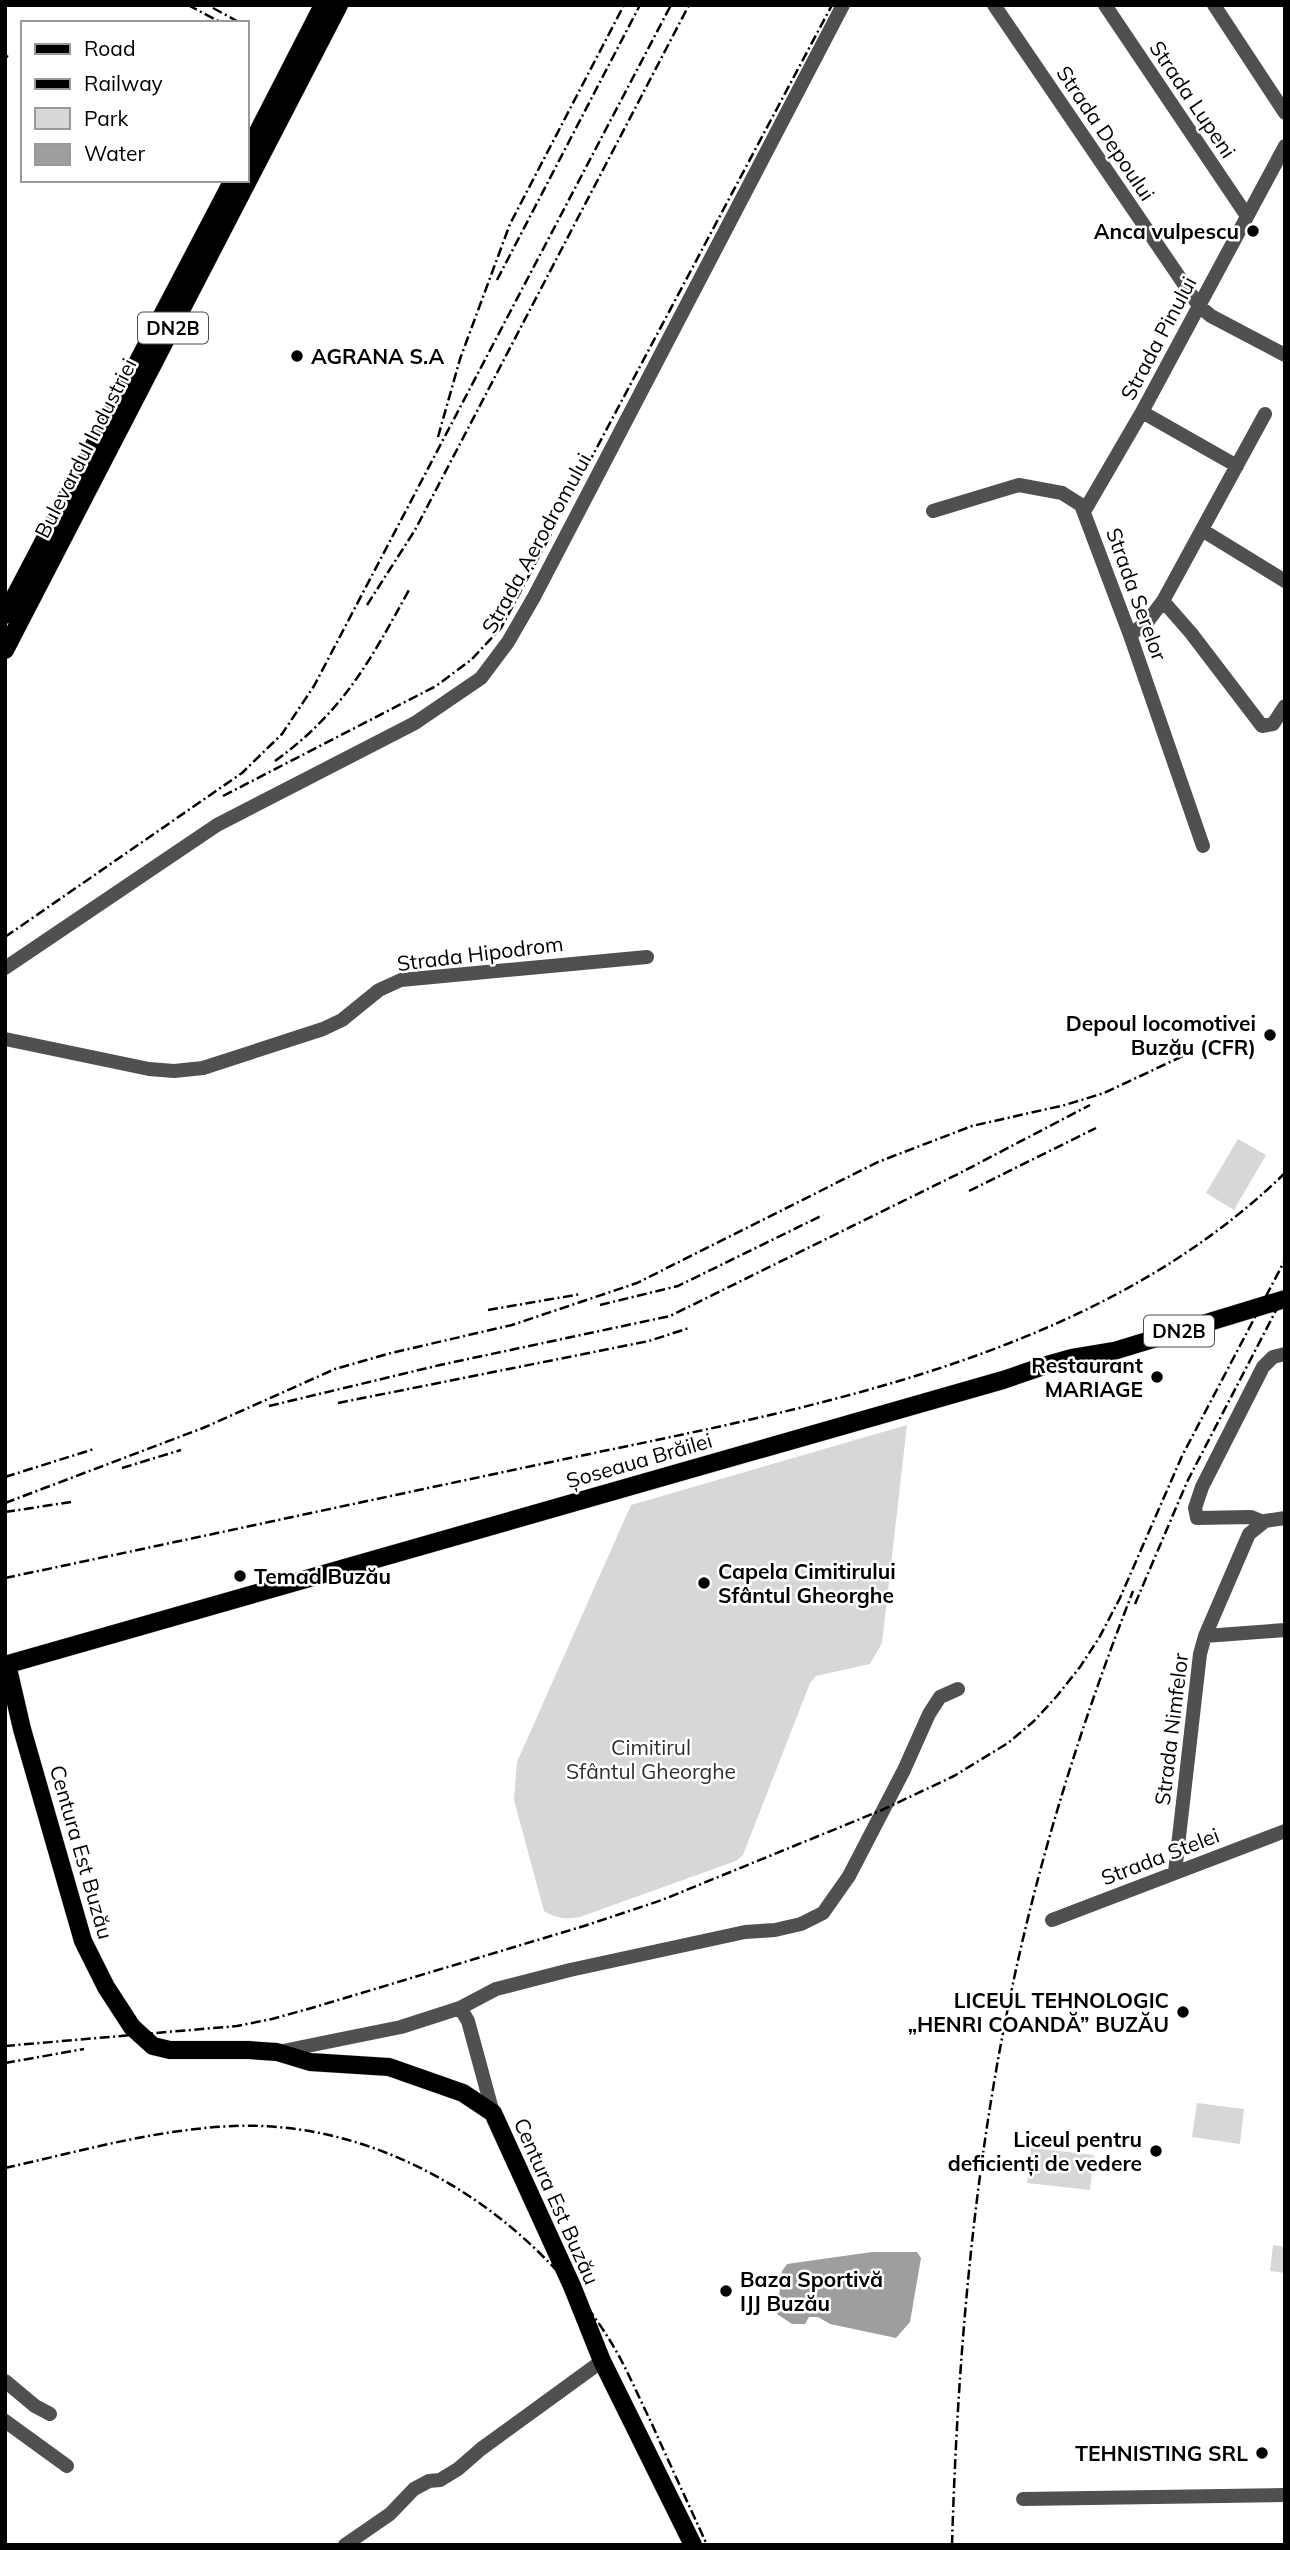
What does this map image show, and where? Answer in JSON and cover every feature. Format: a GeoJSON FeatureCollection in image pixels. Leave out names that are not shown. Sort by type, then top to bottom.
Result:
{"type":"FeatureCollection","features":[{"type":"Feature","properties":{"kind":"main road"},"geometry":{"type":"LineString","coordinates":[[248,151],[323,5]]}},
{"type":"Feature","properties":{"kind":"main road","name":"Bulevardul Industriei"},"geometry":{"type":"LineString","coordinates":[[248,181],[339,5]]}},
{"type":"Feature","properties":{"kind":"main road","name":"Bulevardul Industriei"},"geometry":{"type":"LineString","coordinates":[[5,615],[232,182]]}},
{"type":"Feature","properties":{"kind":"main road","name":"Bulevardul Industriei"},"geometry":{"type":"LineString","coordinates":[[5,650],[247,182]]}},
{"type":"Feature","properties":{"kind":"main road","name":"Șoseaua Brăilei"},"geometry":{"type":"LineString","coordinates":[[6,1664],[1072,1358],[1114,1351],[1285,1299]]}},
{"type":"Feature","properties":{"kind":"main road","name":"Centura Est Buzău"},"geometry":{"type":"LineString","coordinates":[[6,1664],[83,1941],[106,1987],[132,2027],[153,2046],[170,2050],[248,2050],[277,2053],[310,2062],[398,2070],[463,2093],[493,2113],[572,2286],[602,2361],[694,2545]]}},
{"type":"Feature","properties":{"kind":"street","name":"Strada Aerodromului"},"geometry":{"type":"LineString","coordinates":[[5,968],[217,825],[415,723],[481,678],[508,642],[534,597],[842,5]]}},
{"type":"Feature","properties":{"kind":"street","name":"Strada Depoului"},"geometry":{"type":"LineString","coordinates":[[994,5],[1199,306],[1211,316],[1285,355]]}},
{"type":"Feature","properties":{"kind":"street","name":"Strada Lupeni"},"geometry":{"type":"LineString","coordinates":[[1105,5],[1247,216]]}},
{"type":"Feature","properties":{"kind":"street"},"geometry":{"type":"LineString","coordinates":[[1214,5],[1285,113]]}},
{"type":"Feature","properties":{"kind":"street","name":"Strada Pinului"},"geometry":{"type":"LineString","coordinates":[[1085,510],[1142,412],[1285,146]]}},
{"type":"Feature","properties":{"kind":"street"},"geometry":{"type":"LineString","coordinates":[[1142,412],[1237,466]]}},
{"type":"Feature","properties":{"kind":"street"},"geometry":{"type":"LineString","coordinates":[[1130,635],[1148,621],[1163,601],[1265,414]]}},
{"type":"Feature","properties":{"kind":"street","name":"Strada Serelor"},"geometry":{"type":"LineString","coordinates":[[933,511],[1012,486],[1026,485],[1069,496],[1085,510],[1203,846]]}},
{"type":"Feature","properties":{"kind":"street"},"geometry":{"type":"LineString","coordinates":[[1202,530],[1285,581]]}},
{"type":"Feature","properties":{"kind":"street"},"geometry":{"type":"LineString","coordinates":[[1163,601],[1262,726],[1273,724],[1285,706]]}},
{"type":"Feature","properties":{"kind":"street","name":"Strada Hipodrom"},"geometry":{"type":"LineString","coordinates":[[5,1039],[149,1069],[203,1068],[323,1029],[351,1014],[379,990],[401,980],[647,957]]}},
{"type":"Feature","properties":{"kind":"street"},"geometry":{"type":"LineString","coordinates":[[1285,1354],[1273,1357],[1263,1367],[1202,1488],[1195,1508],[1197,1518],[1251,1517],[1263,1522],[1285,1518]]}},
{"type":"Feature","properties":{"kind":"street","name":"Strada Nimfelor"},"geometry":{"type":"LineString","coordinates":[[1175,1872],[1200,1654],[1205,1636],[1249,1534],[1263,1522]]}},
{"type":"Feature","properties":{"kind":"street"},"geometry":{"type":"LineString","coordinates":[[1205,1636],[1285,1630]]}},
{"type":"Feature","properties":{"kind":"street"},"geometry":{"type":"LineString","coordinates":[[277,2053],[401,2027],[460,2008],[496,1989],[745,1932],[775,1930],[801,1924],[823,1913],[849,1877],[904,1770],[929,1714],[940,1698],[958,1689]]}},
{"type":"Feature","properties":{"kind":"street","name":"Strada Stelei"},"geometry":{"type":"LineString","coordinates":[[1052,1920],[1285,1831]]}},
{"type":"Feature","properties":{"kind":"street"},"geometry":{"type":"LineString","coordinates":[[460,2008],[468,2021],[493,2113]]}},
{"type":"Feature","properties":{"kind":"street"},"geometry":{"type":"LineString","coordinates":[[345,2545],[390,2514],[414,2489],[429,2481],[440,2480],[458,2469],[481,2449],[602,2361]]}},
{"type":"Feature","properties":{"kind":"street"},"geometry":{"type":"LineString","coordinates":[[5,2382],[35,2406],[50,2414]]}},
{"type":"Feature","properties":{"kind":"street"},"geometry":{"type":"LineString","coordinates":[[5,2421],[66,2466]]}},
{"type":"Feature","properties":{"kind":"street"},"geometry":{"type":"LineString","coordinates":[[1023,2499],[1285,2495]]}},
{"type":"Feature","properties":{"kind":"green space"},"geometry":{"type":"Polygon","coordinates":[[[1238,1139],[1266,1155],[1234,1210],[1206,1193],[1238,1139]]]}},
{"type":"Feature","properties":{"kind":"green space","name":"Cimitirul Sfântul Gheorghe"},"geometry":{"type":"Polygon","coordinates":[[[907,1425],[882,1643],[870,1664],[816,1676],[810,1683],[743,1855],[736,1861],[580,1917],[561,1918],[544,1911],[514,1800],[517,1762],[631,1505],[907,1425]]]}},
{"type":"Feature","properties":{"kind":"green space"},"geometry":{"type":"Polygon","coordinates":[[[1197,2103],[1244,2109],[1240,2144],[1192,2137],[1197,2103]]]}},
{"type":"Feature","properties":{"kind":"green space"},"geometry":{"type":"Polygon","coordinates":[[[1031,2148],[1094,2155],[1090,2190],[1027,2183],[1031,2148]]]}},
{"type":"Feature","properties":{"kind":"green space"},"geometry":{"type":"Polygon","coordinates":[[[1273,2245],[1285,2247],[1285,2273],[1270,2271],[1273,2245]]]}},
{"type":"Feature","properties":{"kind":"water"},"geometry":{"type":"Polygon","coordinates":[[[872,2252],[917,2252],[921,2258],[910,2322],[896,2338],[830,2324],[818,2317],[809,2317],[805,2324],[792,2324],[777,2314],[782,2271],[787,2264],[872,2252]]]}},
{"type":"Feature","properties":{"kind":"railway"},"geometry":{"type":"LineString","coordinates":[[188,5],[218,21]]}},
{"type":"Feature","properties":{"kind":"railway"},"geometry":{"type":"LineString","coordinates":[[438,437],[460,359],[510,224],[624,5]]}},
{"type":"Feature","properties":{"kind":"railway"},"geometry":{"type":"LineString","coordinates":[[497,280],[640,5]]}},
{"type":"Feature","properties":{"kind":"railway"},"geometry":{"type":"LineString","coordinates":[[5,937],[242,773],[282,734],[314,686],[671,5]]}},
{"type":"Feature","properties":{"kind":"railway"},"geometry":{"type":"LineString","coordinates":[[367,605],[415,530],[689,5]]}},
{"type":"Feature","properties":{"kind":"railway"},"geometry":{"type":"LineString","coordinates":[[223,796],[436,686],[471,660],[501,628],[832,5]]}},
{"type":"Feature","properties":{"kind":"railway"},"geometry":{"type":"LineString","coordinates":[[213,8],[237,21]]}},
{"type":"Feature","properties":{"kind":"railway"},"geometry":{"type":"LineString","coordinates":[[275,761],[319,724],[353,684],[409,590]]}},
{"type":"Feature","properties":{"kind":"railway"},"geometry":{"type":"LineString","coordinates":[[5,1503],[203,1428],[335,1369],[512,1325],[637,1283],[878,1162],[972,1126],[1065,1105],[1104,1093],[1183,1056]]}},
{"type":"Feature","properties":{"kind":"railway"},"geometry":{"type":"LineString","coordinates":[[269,1406],[440,1365],[670,1316],[960,1173],[1090,1105]]}},
{"type":"Feature","properties":{"kind":"railway"},"geometry":{"type":"LineString","coordinates":[[969,1191],[1096,1128]]}},
{"type":"Feature","properties":{"kind":"railway"},"geometry":{"type":"LineString","coordinates":[[5,1578],[731,1424],[832,1400],[931,1371],[1028,1336],[1121,1292],[1207,1238],[1285,1173]]}},
{"type":"Feature","properties":{"kind":"railway"},"geometry":{"type":"LineString","coordinates":[[600,1305],[678,1286],[823,1215]]}},
{"type":"Feature","properties":{"kind":"railway"},"geometry":{"type":"LineString","coordinates":[[5,2046],[237,2026],[272,2019],[584,1926],[662,1900],[882,1810],[954,1776],[1008,1743],[1034,1721],[1057,1696],[1099,1638],[1120,1598],[1182,1456],[1285,1260]]}},
{"type":"Feature","properties":{"kind":"railway"},"geometry":{"type":"LineString","coordinates":[[1135,1604],[1187,1482],[1285,1293]]}},
{"type":"Feature","properties":{"kind":"railway"},"geometry":{"type":"LineString","coordinates":[[488,1310],[581,1294]]}},
{"type":"Feature","properties":{"kind":"railway"},"geometry":{"type":"LineString","coordinates":[[338,1403],[649,1341],[689,1328]]}},
{"type":"Feature","properties":{"kind":"railway"},"geometry":{"type":"LineString","coordinates":[[5,1477],[94,1449]]}},
{"type":"Feature","properties":{"kind":"railway"},"geometry":{"type":"LineString","coordinates":[[122,1468],[181,1450]]}},
{"type":"Feature","properties":{"kind":"railway"},"geometry":{"type":"LineString","coordinates":[[5,1512],[71,1502]]}},
{"type":"Feature","properties":{"kind":"railway"},"geometry":{"type":"LineString","coordinates":[[952,2545],[959,2393],[972,2242],[992,2092],[1006,2017],[1033,1898],[1058,1809],[1085,1721],[1133,1591]]}},
{"type":"Feature","properties":{"kind":"railway"},"geometry":{"type":"LineString","coordinates":[[5,2063],[84,2049]]}},
{"type":"Feature","properties":{"kind":"railway"},"geometry":{"type":"LineString","coordinates":[[5,2168],[148,2136],[234,2126],[290,2128],[345,2139],[398,2158],[449,2183],[496,2215],[539,2252],[577,2294],[621,2360],[707,2545]]}},
{"type":"Feature","properties":{"kind":"place","name":"Anca vulpescu"},"geometry":{"type":"Point","coordinates":[1253,231]}},
{"type":"Feature","properties":{"kind":"place","name":"AGRANA S.A"},"geometry":{"type":"Point","coordinates":[297,356]}},
{"type":"Feature","properties":{"kind":"place","name":"Depoul locomotivei Buzău (CFR)"},"geometry":{"type":"Point","coordinates":[1270,1035]}},
{"type":"Feature","properties":{"kind":"place","name":"Restaurant MARIAGE"},"geometry":{"type":"Point","coordinates":[1157,1377]}},
{"type":"Feature","properties":{"kind":"place","name":"Temad Buzău"},"geometry":{"type":"Point","coordinates":[240,1576]}},
{"type":"Feature","properties":{"kind":"place","name":"Capela Cimitirului Sfântul Gheorghe"},"geometry":{"type":"Point","coordinates":[704,1583]}},
{"type":"Feature","properties":{"kind":"place","name":"LICEUL TEHNOLOGIC „HENRI COANDĂ” BUZĂU"},"geometry":{"type":"Point","coordinates":[1183,2012]}},
{"type":"Feature","properties":{"kind":"place","name":"Liceul pentru deficienți de vedere"},"geometry":{"type":"Point","coordinates":[1156,2151]}},
{"type":"Feature","properties":{"kind":"place","name":"Baza Sportivă IJJ Buzău"},"geometry":{"type":"Point","coordinates":[726,2291]}},
{"type":"Feature","properties":{"kind":"place","name":"TEHNISTING SRL"},"geometry":{"type":"Point","coordinates":[1262,2453]}}]}
